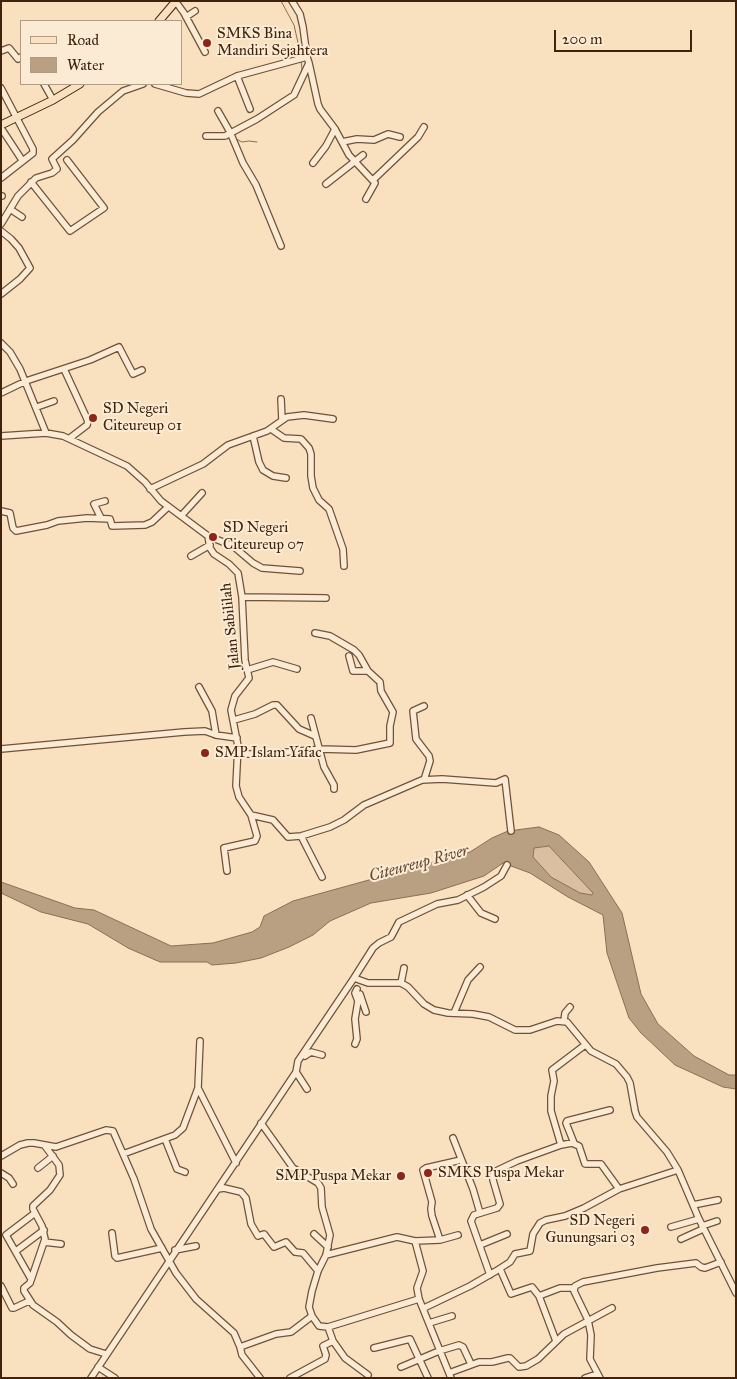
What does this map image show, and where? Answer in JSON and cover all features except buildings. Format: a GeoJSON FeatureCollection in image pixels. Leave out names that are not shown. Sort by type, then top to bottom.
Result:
{"type":"FeatureCollection","features":[{"type":"Feature","properties":{"kind":"main road"},"geometry":{"type":"LineString","coordinates":[[160,20],[176,1]]}},
{"type":"Feature","properties":{"kind":"main road"},"geometry":{"type":"LineString","coordinates":[[1,127],[78,85]]}},
{"type":"Feature","properties":{"kind":"street"},"geometry":{"type":"LineString","coordinates":[[176,1],[205,52]]}},
{"type":"Feature","properties":{"kind":"street"},"geometry":{"type":"LineString","coordinates":[[292,1],[300,14],[303,27],[305,59],[318,104],[354,161],[373,180],[374,184],[366,199]]}},
{"type":"Feature","properties":{"kind":"street"},"geometry":{"type":"LineString","coordinates":[[186,17],[195,11]]}},
{"type":"Feature","properties":{"kind":"street"},"geometry":{"type":"LineString","coordinates":[[1,51],[9,48],[18,59],[20,58]]}},
{"type":"Feature","properties":{"kind":"street"},"geometry":{"type":"LineString","coordinates":[[158,85],[196,94],[237,76],[305,59]]}},
{"type":"Feature","properties":{"kind":"street"},"geometry":{"type":"LineString","coordinates":[[206,136],[223,136],[257,119],[291,98],[296,91],[305,59]]}},
{"type":"Feature","properties":{"kind":"street"},"geometry":{"type":"LineString","coordinates":[[237,76],[250,109]]}},
{"type":"Feature","properties":{"kind":"street"},"geometry":{"type":"LineString","coordinates":[[45,85],[53,100]]}},
{"type":"Feature","properties":{"kind":"street"},"geometry":{"type":"LineString","coordinates":[[1,224],[18,196],[32,182],[39,176],[45,176],[57,168],[52,159],[111,100],[124,90],[140,85]]}},
{"type":"Feature","properties":{"kind":"street"},"geometry":{"type":"LineString","coordinates":[[1,88],[33,149],[33,153],[1,178]]}},
{"type":"Feature","properties":{"kind":"street"},"geometry":{"type":"LineString","coordinates":[[218,111],[230,132],[243,164],[256,185],[281,246]]}},
{"type":"Feature","properties":{"kind":"street"},"geometry":{"type":"LineString","coordinates":[[1,127],[22,160]]}},
{"type":"Feature","properties":{"kind":"street"},"geometry":{"type":"LineString","coordinates":[[373,180],[418,137],[424,127]]}},
{"type":"Feature","properties":{"kind":"street"},"geometry":{"type":"LineString","coordinates":[[313,163],[326,146],[335,129]]}},
{"type":"Feature","properties":{"kind":"street"},"geometry":{"type":"LineString","coordinates":[[342,142],[374,140],[388,134],[400,137]]}},
{"type":"Feature","properties":{"kind":"street"},"geometry":{"type":"LineString","coordinates":[[326,184],[363,155]]}},
{"type":"Feature","properties":{"kind":"street"},"geometry":{"type":"LineString","coordinates":[[32,182],[70,231],[104,208],[67,160]]}},
{"type":"Feature","properties":{"kind":"street"},"geometry":{"type":"LineString","coordinates":[[10,209],[22,217]]}},
{"type":"Feature","properties":{"kind":"street"},"geometry":{"type":"LineString","coordinates":[[1,231],[19,248],[30,269],[1,294]]}},
{"type":"Feature","properties":{"kind":"street"},"geometry":{"type":"LineString","coordinates":[[1,343],[14,358],[26,382],[46,433]]}},
{"type":"Feature","properties":{"kind":"street"},"geometry":{"type":"LineString","coordinates":[[1,392],[90,360],[119,347],[133,374],[142,370]]}},
{"type":"Feature","properties":{"kind":"street"},"geometry":{"type":"LineString","coordinates":[[64,369],[88,421],[87,425],[70,438]]}},
{"type":"Feature","properties":{"kind":"street"},"geometry":{"type":"LineString","coordinates":[[281,399],[282,420]]}},
{"type":"Feature","properties":{"kind":"street"},"geometry":{"type":"LineString","coordinates":[[37,408],[54,401]]}},
{"type":"Feature","properties":{"kind":"street"},"geometry":{"type":"LineString","coordinates":[[150,489],[203,464],[228,445],[271,429],[282,420],[296,415],[333,419]]}},
{"type":"Feature","properties":{"kind":"street"},"geometry":{"type":"LineString","coordinates":[[271,429],[284,438],[301,439],[308,448],[311,454],[313,488],[319,500],[329,509],[343,549],[344,566]]}},
{"type":"Feature","properties":{"kind":"street"},"geometry":{"type":"LineString","coordinates":[[1,436],[46,433],[70,438],[127,466],[168,507],[208,536],[233,546],[253,564],[262,568],[300,571]]}},
{"type":"Feature","properties":{"kind":"street"},"geometry":{"type":"LineString","coordinates":[[253,436],[259,462],[264,470],[273,476],[286,478]]}},
{"type":"Feature","properties":{"kind":"street"},"geometry":{"type":"LineString","coordinates":[[182,516],[202,493]]}},
{"type":"Feature","properties":{"kind":"street"},"geometry":{"type":"LineString","coordinates":[[101,518],[94,504],[106,501]]}},
{"type":"Feature","properties":{"kind":"street"},"geometry":{"type":"LineString","coordinates":[[1,511],[10,513],[13,528],[16,531],[47,526],[59,521],[101,518],[111,519],[112,526],[146,525],[168,507]]}},
{"type":"Feature","properties":{"kind":"street"},"geometry":{"type":"LineString","coordinates":[[191,556],[210,545],[208,536]]}},
{"type":"Feature","properties":{"kind":"street","name":"Jalan Sabililah"},"geometry":{"type":"LineString","coordinates":[[210,545],[216,556],[229,564],[238,573],[242,597],[244,653],[249,678],[235,696],[231,710],[237,738],[236,786],[239,797],[250,815],[257,836],[255,841],[224,848],[227,871]]}},
{"type":"Feature","properties":{"kind":"street"},"geometry":{"type":"LineString","coordinates":[[242,597],[326,598]]}},
{"type":"Feature","properties":{"kind":"street"},"geometry":{"type":"LineString","coordinates":[[238,754],[267,754],[320,749],[356,750],[390,743],[390,726],[393,712],[381,691],[380,682],[368,671],[354,650],[330,636],[315,633]]}},
{"type":"Feature","properties":{"kind":"street"},"geometry":{"type":"LineString","coordinates":[[349,656],[354,671],[368,671]]}},
{"type":"Feature","properties":{"kind":"street"},"geometry":{"type":"LineString","coordinates":[[247,670],[272,662],[297,669]]}},
{"type":"Feature","properties":{"kind":"street"},"geometry":{"type":"LineString","coordinates":[[199,687],[212,711],[216,736]]}},
{"type":"Feature","properties":{"kind":"street"},"geometry":{"type":"LineString","coordinates":[[234,720],[277,705],[299,729],[315,736]]}},
{"type":"Feature","properties":{"kind":"street"},"geometry":{"type":"LineString","coordinates":[[424,706],[413,711],[416,739],[429,756],[430,761],[424,780]]}},
{"type":"Feature","properties":{"kind":"street"},"geometry":{"type":"LineString","coordinates":[[311,718],[324,768],[334,785],[334,789]]}},
{"type":"Feature","properties":{"kind":"street"},"geometry":{"type":"LineString","coordinates":[[1,749],[205,731],[216,736],[237,738]]}},
{"type":"Feature","properties":{"kind":"street"},"geometry":{"type":"LineString","coordinates":[[250,815],[273,820],[288,837],[301,836],[330,827],[344,820],[364,805],[424,780],[496,783],[505,780],[511,831]]}},
{"type":"Feature","properties":{"kind":"street"},"geometry":{"type":"LineString","coordinates":[[301,836],[322,877]]}},
{"type":"Feature","properties":{"kind":"street"},"geometry":{"type":"LineString","coordinates":[[307,1089],[297,1070],[298,1061],[373,948],[391,937],[399,922],[437,904],[458,900],[495,881],[507,865]]}},
{"type":"Feature","properties":{"kind":"street"},"geometry":{"type":"LineString","coordinates":[[467,895],[481,913],[495,919]]}},
{"type":"Feature","properties":{"kind":"street"},"geometry":{"type":"LineString","coordinates":[[454,1013],[468,980],[480,967]]}},
{"type":"Feature","properties":{"kind":"street"},"geometry":{"type":"LineString","coordinates":[[401,983],[404,968]]}},
{"type":"Feature","properties":{"kind":"street"},"geometry":{"type":"LineString","coordinates":[[354,978],[368,984],[401,983],[408,987],[424,1004],[440,1012],[488,1017],[520,1031],[530,1030],[557,1021],[564,1021]]}},
{"type":"Feature","properties":{"kind":"street"},"geometry":{"type":"LineString","coordinates":[[350,984],[357,989],[366,1012]]}},
{"type":"Feature","properties":{"kind":"street"},"geometry":{"type":"LineString","coordinates":[[355,1044],[357,1039],[355,1018],[358,1001],[355,993],[357,989]]}},
{"type":"Feature","properties":{"kind":"street"},"geometry":{"type":"LineString","coordinates":[[570,1008],[565,1012],[564,1021],[591,1051],[616,1064],[630,1083],[637,1116],[667,1152],[678,1170],[699,1220],[736,1293]]}},
{"type":"Feature","properties":{"kind":"street"},"geometry":{"type":"LineString","coordinates":[[123,1154],[178,1134],[183,1128],[198,1088],[200,1041]]}},
{"type":"Feature","properties":{"kind":"street"},"geometry":{"type":"LineString","coordinates":[[561,1145],[552,1111],[551,1096],[554,1084],[552,1070],[585,1045]]}},
{"type":"Feature","properties":{"kind":"street"},"geometry":{"type":"LineString","coordinates":[[90,1378],[218,1190],[308,1052],[322,1055]]}},
{"type":"Feature","properties":{"kind":"street"},"geometry":{"type":"LineString","coordinates":[[198,1088],[236,1163]]}},
{"type":"Feature","properties":{"kind":"street"},"geometry":{"type":"LineString","coordinates":[[610,1110],[567,1121],[566,1123],[574,1143],[580,1149],[585,1164],[601,1164],[619,1189]]}},
{"type":"Feature","properties":{"kind":"street"},"geometry":{"type":"LineString","coordinates":[[262,1123],[293,1168],[320,1185],[322,1207],[330,1235],[326,1255],[318,1271],[310,1301],[312,1316],[319,1326],[328,1327],[420,1299]]}},
{"type":"Feature","properties":{"kind":"street"},"geometry":{"type":"LineString","coordinates":[[1,1156],[24,1144],[34,1143],[56,1147],[108,1130],[114,1133],[134,1179],[151,1229],[169,1260],[188,1289],[205,1308],[234,1333],[244,1360],[260,1378]]}},
{"type":"Feature","properties":{"kind":"street"},"geometry":{"type":"LineString","coordinates":[[453,1138],[473,1189],[480,1213]]}},
{"type":"Feature","properties":{"kind":"street"},"geometry":{"type":"LineString","coordinates":[[165,1139],[176,1169],[185,1172]]}},
{"type":"Feature","properties":{"kind":"street"},"geometry":{"type":"LineString","coordinates":[[490,1274],[471,1221],[472,1216],[497,1208],[500,1204],[493,1175],[496,1171],[517,1160],[561,1145],[574,1143]]}},
{"type":"Feature","properties":{"kind":"street"},"geometry":{"type":"LineString","coordinates":[[45,1146],[59,1165],[59,1179],[34,1204],[33,1210],[44,1230],[44,1242],[30,1284],[24,1290],[29,1301],[85,1345],[106,1354]]}},
{"type":"Feature","properties":{"kind":"street"},"geometry":{"type":"LineString","coordinates":[[38,1168],[53,1156]]}},
{"type":"Feature","properties":{"kind":"street"},"geometry":{"type":"LineString","coordinates":[[440,1240],[432,1216],[432,1202],[424,1170],[428,1167],[461,1160]]}},
{"type":"Feature","properties":{"kind":"street"},"geometry":{"type":"LineString","coordinates":[[424,1308],[500,1269],[510,1262],[515,1254],[530,1250],[533,1234],[540,1224],[546,1220],[565,1216],[584,1208],[619,1189],[678,1170]]}},
{"type":"Feature","properties":{"kind":"street"},"geometry":{"type":"LineString","coordinates":[[1,1172],[13,1184]]}},
{"type":"Feature","properties":{"kind":"street"},"geometry":{"type":"LineString","coordinates":[[218,1190],[224,1188],[240,1192],[246,1198],[251,1224],[258,1236],[264,1234],[274,1247],[286,1242],[295,1252],[302,1253],[318,1271]]}},
{"type":"Feature","properties":{"kind":"street"},"geometry":{"type":"LineString","coordinates":[[693,1205],[718,1200]]}},
{"type":"Feature","properties":{"kind":"street"},"geometry":{"type":"LineString","coordinates":[[31,1279],[7,1237],[7,1233],[35,1213]]}},
{"type":"Feature","properties":{"kind":"street"},"geometry":{"type":"LineString","coordinates":[[671,1227],[699,1220]]}},
{"type":"Feature","properties":{"kind":"street"},"geometry":{"type":"LineString","coordinates":[[681,1239],[717,1221]]}},
{"type":"Feature","properties":{"kind":"street"},"geometry":{"type":"LineString","coordinates":[[16,1251],[44,1230]]}},
{"type":"Feature","properties":{"kind":"street"},"geometry":{"type":"LineString","coordinates":[[112,1233],[115,1256],[117,1258],[162,1248]]}},
{"type":"Feature","properties":{"kind":"street"},"geometry":{"type":"LineString","coordinates":[[314,1234],[328,1247]]}},
{"type":"Feature","properties":{"kind":"street"},"geometry":{"type":"LineString","coordinates":[[480,1245],[507,1234]]}},
{"type":"Feature","properties":{"kind":"street"},"geometry":{"type":"LineString","coordinates":[[326,1255],[396,1236],[415,1241],[440,1240],[458,1235]]}},
{"type":"Feature","properties":{"kind":"street"},"geometry":{"type":"LineString","coordinates":[[415,1241],[423,1271],[417,1288],[439,1351],[450,1376],[471,1364],[508,1358],[519,1367],[526,1366],[538,1359],[564,1334],[612,1308]]}},
{"type":"Feature","properties":{"kind":"street"},"geometry":{"type":"LineString","coordinates":[[44,1242],[61,1244]]}},
{"type":"Feature","properties":{"kind":"street"},"geometry":{"type":"LineString","coordinates":[[176,1250],[196,1246]]}},
{"type":"Feature","properties":{"kind":"street"},"geometry":{"type":"LineString","coordinates":[[539,1296],[560,1288],[574,1288],[577,1284],[583,1282],[657,1268],[696,1263],[705,1268],[720,1262]]}},
{"type":"Feature","properties":{"kind":"street"},"geometry":{"type":"LineString","coordinates":[[500,1269],[511,1294],[532,1287],[539,1296],[556,1341]]}},
{"type":"Feature","properties":{"kind":"street"},"geometry":{"type":"LineString","coordinates":[[1,1286],[12,1308],[29,1301]]}},
{"type":"Feature","properties":{"kind":"street"},"geometry":{"type":"LineString","coordinates":[[574,1288],[588,1320],[591,1335],[590,1359],[598,1376],[585,1378]]}},
{"type":"Feature","properties":{"kind":"street"},"geometry":{"type":"LineString","coordinates":[[240,1347],[276,1334],[291,1332],[312,1316]]}},
{"type":"Feature","properties":{"kind":"street"},"geometry":{"type":"LineString","coordinates":[[429,1323],[452,1316]]}},
{"type":"Feature","properties":{"kind":"street"},"geometry":{"type":"LineString","coordinates":[[328,1327],[333,1341],[345,1358],[368,1375]]}},
{"type":"Feature","properties":{"kind":"street"},"geometry":{"type":"LineString","coordinates":[[374,1348],[410,1339],[428,1378]]}},
{"type":"Feature","properties":{"kind":"street"},"geometry":{"type":"LineString","coordinates":[[294,1377],[325,1359],[326,1355],[323,1346],[333,1341]]}},
{"type":"Feature","properties":{"kind":"street"},"geometry":{"type":"LineString","coordinates":[[401,1367],[439,1351],[461,1345],[471,1364]]}},
{"type":"Feature","properties":{"kind":"street"},"geometry":{"type":"LineString","coordinates":[[98,1367],[115,1378]]}},
{"type":"Feature","properties":{"kind":"shaded area"},"geometry":{"type":"Polygon","coordinates":[[[549,846],[593,893],[592,895],[580,893],[551,877],[533,857],[534,848],[549,846]]]}},
{"type":"Feature","properties":{"kind":"water"},"geometry":{"type":"Polygon","coordinates":[[[539,827],[559,835],[589,862],[622,913],[641,994],[658,1024],[694,1056],[729,1075],[736,1075],[736,1089],[723,1087],[675,1065],[641,1033],[629,1018],[607,953],[603,915],[568,897],[530,873],[503,863],[484,876],[431,893],[371,903],[330,921],[313,935],[289,947],[261,958],[212,965],[207,962],[160,962],[128,948],[88,924],[41,912],[1,893],[1,882],[75,908],[94,910],[171,946],[213,943],[252,932],[260,927],[264,916],[293,901],[470,852],[492,838],[508,831],[539,827]],[[549,846],[534,848],[533,857],[551,877],[580,893],[592,895],[593,893],[549,846]]]}},
{"type":"Feature","properties":{"kind":"waterway"},"geometry":{"type":"LineString","coordinates":[[281,1],[294,25],[301,56]]}},
{"type":"Feature","properties":{"kind":"waterway"},"geometry":{"type":"LineString","coordinates":[[298,81],[302,70],[301,60]]}},
{"type":"Feature","properties":{"kind":"waterway"},"geometry":{"type":"LineString","coordinates":[[236,139],[242,142],[257,142]]}},
{"type":"Feature","properties":{"kind":"place","name":"SMKS Bina Mandiri Sejahtera"},"geometry":{"type":"Point","coordinates":[207,43]}},
{"type":"Feature","properties":{"kind":"place","name":"SD Negeri Citeureup 01"},"geometry":{"type":"Point","coordinates":[93,418]}},
{"type":"Feature","properties":{"kind":"place","name":"SD Negeri Citeureup 07"},"geometry":{"type":"Point","coordinates":[213,537]}},
{"type":"Feature","properties":{"kind":"place","name":"SMP Islam Yafac"},"geometry":{"type":"Point","coordinates":[205,753]}},
{"type":"Feature","properties":{"kind":"place","name":"SMKS Puspa Mekar"},"geometry":{"type":"Point","coordinates":[428,1173]}},
{"type":"Feature","properties":{"kind":"place","name":"SMP Puspa Mekar"},"geometry":{"type":"Point","coordinates":[401,1176]}},
{"type":"Feature","properties":{"kind":"place","name":"SD Negeri Gunungsari 03"},"geometry":{"type":"Point","coordinates":[645,1230]}},
{"type":"Feature","properties":{"kind":"water label","name":"Citeureup River"},"geometry":{"type":"Point","coordinates":[419,864]}}]}
